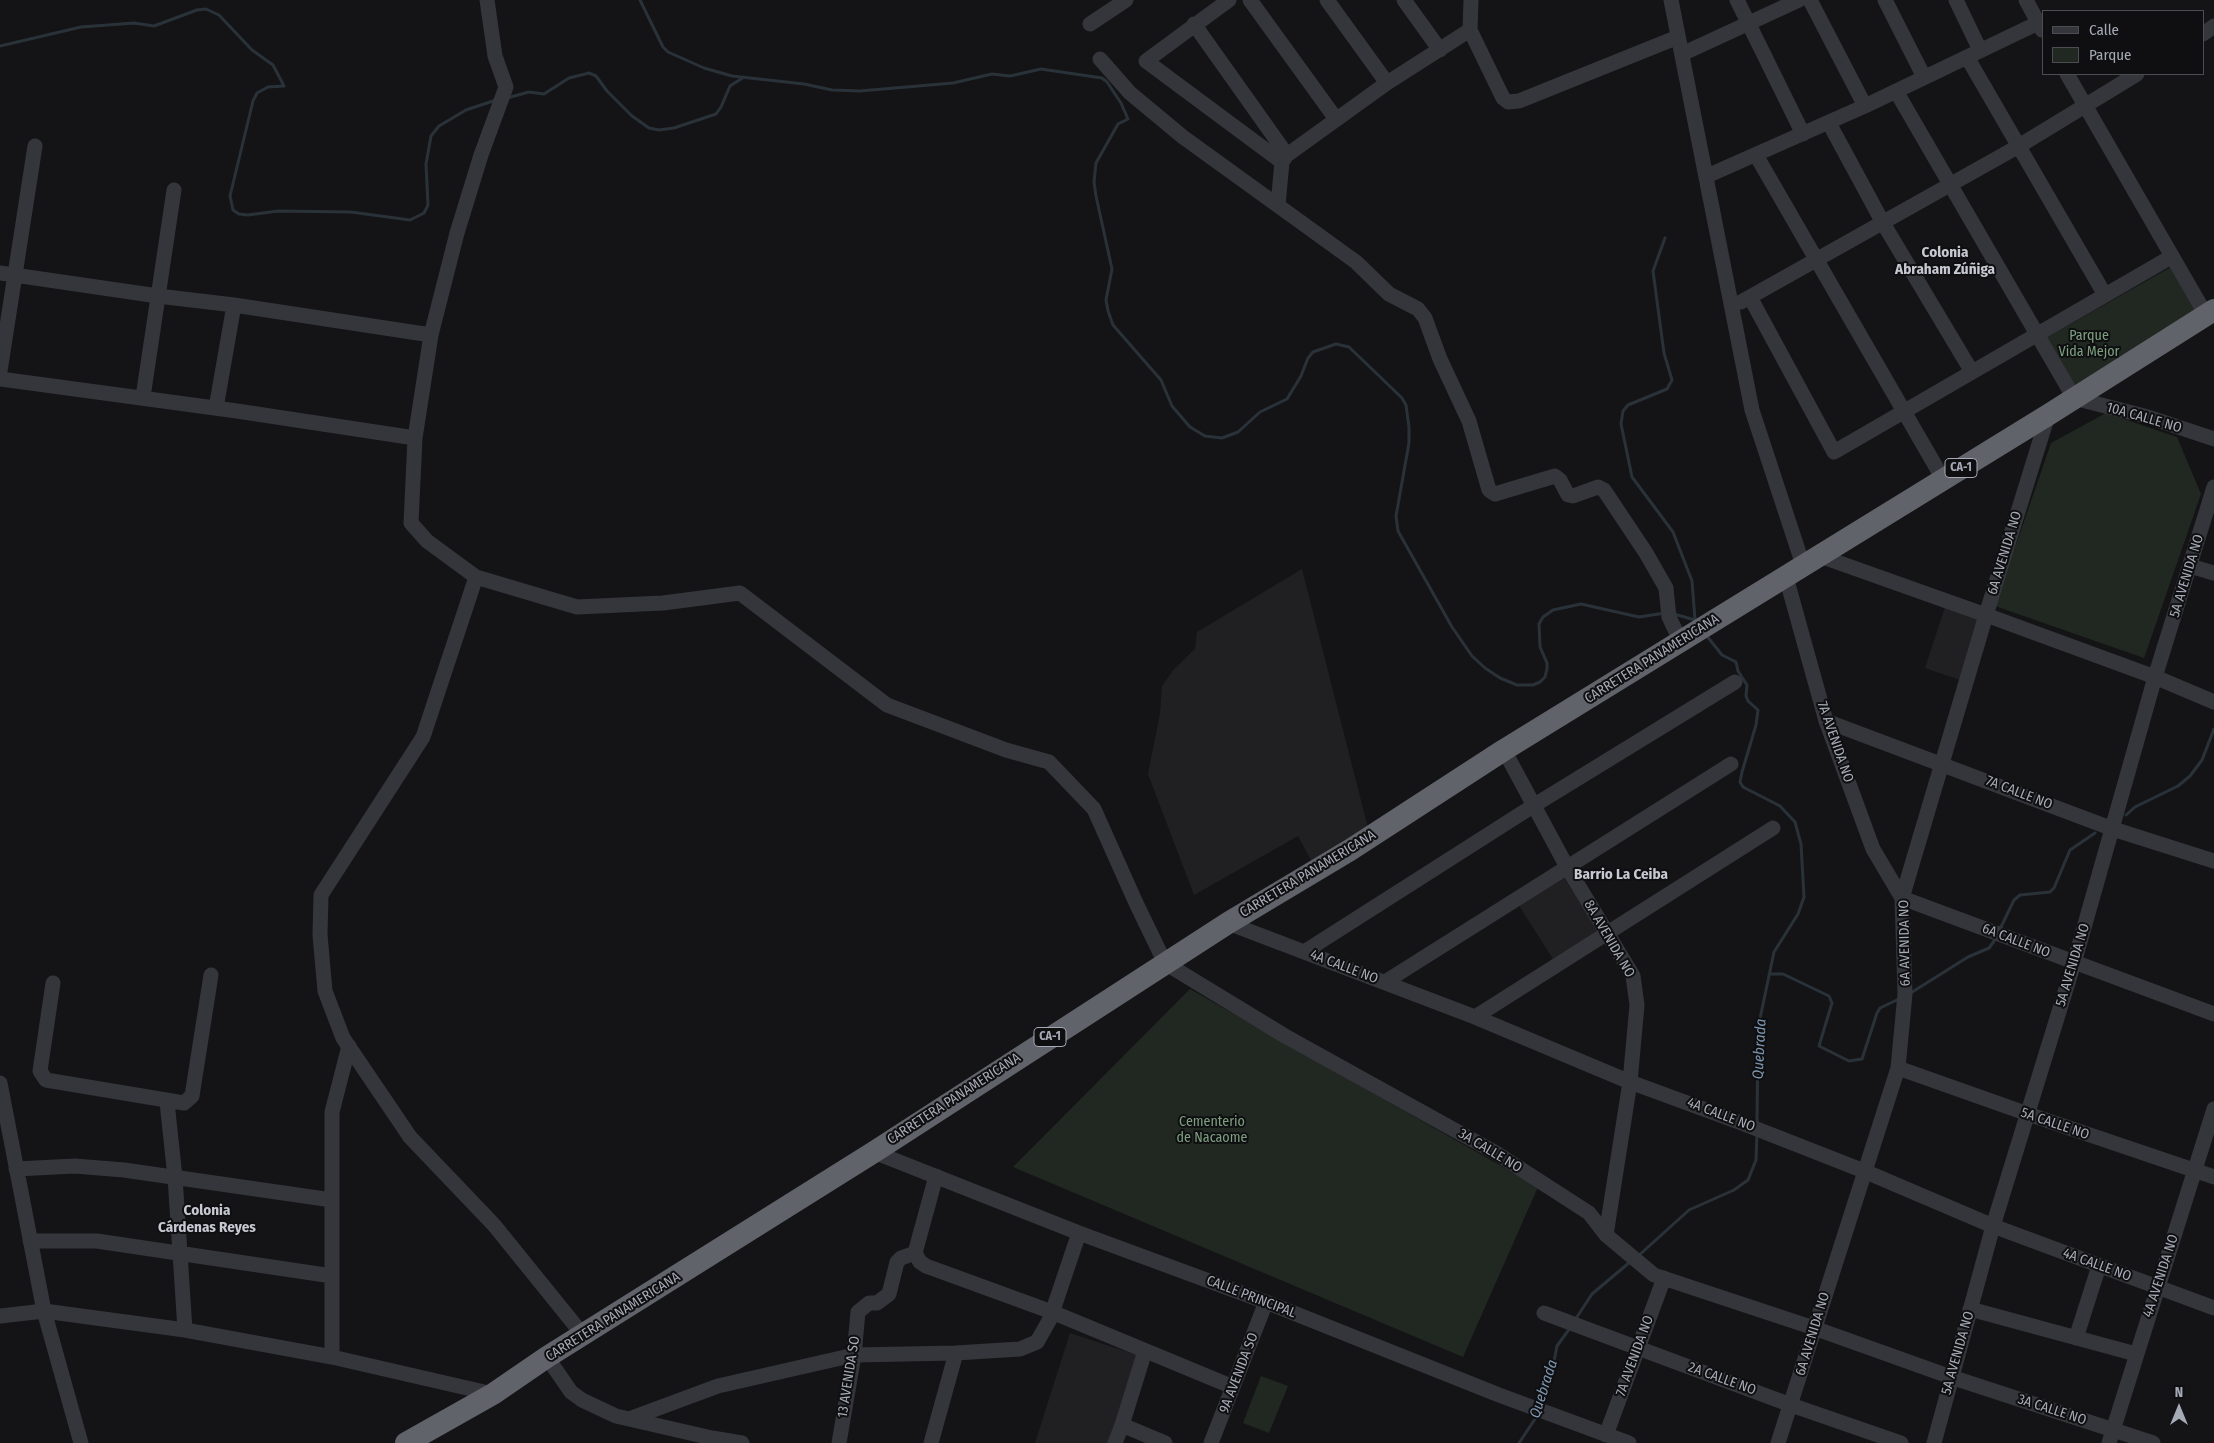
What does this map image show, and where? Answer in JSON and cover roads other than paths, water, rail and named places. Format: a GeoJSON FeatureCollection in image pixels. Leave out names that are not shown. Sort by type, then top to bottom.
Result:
{"type":"FeatureCollection","features":[{"type":"Feature","properties":{"kind":"highway","name":"CARRETERA PANAMERICANA"},"geometry":{"type":"LineString","coordinates":[[406,1443],[493,1394],[547,1357],[874,1152],[1228,923],[1350,850],[1504,750],[2210,313]]}},
{"type":"Feature","properties":{"kind":"street"},"geometry":{"type":"LineString","coordinates":[[487,0],[495,56],[506,87],[481,155],[457,233],[431,335],[414,438],[411,523],[427,541],[476,577],[576,607],[663,604],[740,593],[888,705],[1006,750],[1049,762],[1094,809],[1136,904],[1165,963]]}},
{"type":"Feature","properties":{"kind":"street"},"geometry":{"type":"LineString","coordinates":[[1090,24],[1126,0]]}},
{"type":"Feature","properties":{"kind":"street"},"geometry":{"type":"LineString","coordinates":[[1229,0],[1146,60],[1284,158]]}},
{"type":"Feature","properties":{"kind":"street"},"geometry":{"type":"LineString","coordinates":[[1250,0],[1336,119]]}},
{"type":"Feature","properties":{"kind":"street"},"geometry":{"type":"LineString","coordinates":[[1327,0],[1387,84]]}},
{"type":"Feature","properties":{"kind":"street"},"geometry":{"type":"LineString","coordinates":[[1404,0],[1440,50]]}},
{"type":"Feature","properties":{"kind":"street"},"geometry":{"type":"LineString","coordinates":[[1471,0],[1470,30],[1503,98],[1511,103],[1678,36]]}},
{"type":"Feature","properties":{"kind":"street","name":"7A AVENIDA NO"},"geometry":{"type":"LineString","coordinates":[[1672,0],[1731,307],[1760,439],[1803,566],[1826,721],[1873,848],[1902,898]]}},
{"type":"Feature","properties":{"kind":"street"},"geometry":{"type":"LineString","coordinates":[[1737,0],[1803,134]]}},
{"type":"Feature","properties":{"kind":"street"},"geometry":{"type":"LineString","coordinates":[[1682,54],[1799,0]]}},
{"type":"Feature","properties":{"kind":"street"},"geometry":{"type":"LineString","coordinates":[[1810,0],[1865,106]]}},
{"type":"Feature","properties":{"kind":"street"},"geometry":{"type":"LineString","coordinates":[[1885,0],[1924,77]]}},
{"type":"Feature","properties":{"kind":"street"},"geometry":{"type":"LineString","coordinates":[[1956,0],[1974,53],[2019,146],[2105,296]]}},
{"type":"Feature","properties":{"kind":"street"},"geometry":{"type":"LineString","coordinates":[[1707,176],[1829,123],[1974,53],[2040,27],[2026,0]]}},
{"type":"Feature","properties":{"kind":"street"},"geometry":{"type":"LineString","coordinates":[[1194,24],[1284,158],[1278,205]]}},
{"type":"Feature","properties":{"kind":"street"},"geometry":{"type":"LineString","coordinates":[[1284,158],[1336,119],[1470,30]]}},
{"type":"Feature","properties":{"kind":"street"},"geometry":{"type":"LineString","coordinates":[[1100,59],[1130,93],[1182,137],[1356,262],[1389,294],[1418,309],[1425,318],[1440,359],[1469,421],[1489,490],[1495,494],[1555,476],[1560,480],[1568,495],[1573,496],[1598,487],[1604,490],[1646,553],[1666,588],[1668,617],[1695,633]]}},
{"type":"Feature","properties":{"kind":"street"},"geometry":{"type":"LineString","coordinates":[[2069,75],[2172,257],[2210,313]]}},
{"type":"Feature","properties":{"kind":"street"},"geometry":{"type":"LineString","coordinates":[[1731,307],[2019,146],[2135,75]]}},
{"type":"Feature","properties":{"kind":"street"},"geometry":{"type":"LineString","coordinates":[[1896,91],[2074,398]]}},
{"type":"Feature","properties":{"kind":"street"},"geometry":{"type":"LineString","coordinates":[[1829,123],[1884,223],[1972,372]]}},
{"type":"Feature","properties":{"kind":"street"},"geometry":{"type":"LineString","coordinates":[[0,371],[7,274],[35,146]]}},
{"type":"Feature","properties":{"kind":"street"},"geometry":{"type":"LineString","coordinates":[[1756,155],[1944,479]]}},
{"type":"Feature","properties":{"kind":"street"},"geometry":{"type":"LineString","coordinates":[[143,397],[174,190]]}},
{"type":"Feature","properties":{"kind":"street"},"geometry":{"type":"LineString","coordinates":[[1750,297],[1834,452],[2172,257]]}},
{"type":"Feature","properties":{"kind":"street"},"geometry":{"type":"LineString","coordinates":[[7,274],[234,305],[431,335]]}},
{"type":"Feature","properties":{"kind":"street"},"geometry":{"type":"LineString","coordinates":[[216,408],[234,305]]}},
{"type":"Feature","properties":{"kind":"street"},"geometry":{"type":"LineString","coordinates":[[0,379],[143,397],[414,438]]}},
{"type":"Feature","properties":{"kind":"street","name":"10A CALLE NO"},"geometry":{"type":"LineString","coordinates":[[2074,398],[2148,417],[2214,439]]}},
{"type":"Feature","properties":{"kind":"street","name":"6A AVENIDA NO"},"geometry":{"type":"LineString","coordinates":[[1778,1443],[1898,1068],[1905,994],[1902,898],[2048,415]]}},
{"type":"Feature","properties":{"kind":"street","name":"5A AVENIDA NO"},"geometry":{"type":"LineString","coordinates":[[1934,1443],[1993,1226],[2074,963],[2155,677],[2214,487]]}},
{"type":"Feature","properties":{"kind":"street"},"geometry":{"type":"LineString","coordinates":[[1803,566],[1986,615],[2155,677],[2213,701]]}},
{"type":"Feature","properties":{"kind":"street"},"geometry":{"type":"LineString","coordinates":[[2190,566],[2214,573]]}},
{"type":"Feature","properties":{"kind":"street"},"geometry":{"type":"LineString","coordinates":[[476,577],[423,737],[321,895],[320,935],[325,991],[343,1038],[410,1137],[494,1225],[583,1335]]}},
{"type":"Feature","properties":{"kind":"street"},"geometry":{"type":"LineString","coordinates":[[1304,952],[1533,806],[1735,682]]}},
{"type":"Feature","properties":{"kind":"street","name":"7A CALLE NO"},"geometry":{"type":"LineString","coordinates":[[1826,721],[2113,829],[2214,861]]}},
{"type":"Feature","properties":{"kind":"street","name":"8A AVENIDA NO"},"geometry":{"type":"LineString","coordinates":[[1504,750],[1567,867],[1633,976],[1636,1005],[1630,1082],[1606,1235]]}},
{"type":"Feature","properties":{"kind":"street"},"geometry":{"type":"LineString","coordinates":[[1384,982],[1730,764]]}},
{"type":"Feature","properties":{"kind":"street"},"geometry":{"type":"LineString","coordinates":[[1475,1016],[1773,828]]}},
{"type":"Feature","properties":{"kind":"street","name":"6A CALLE NO"},"geometry":{"type":"LineString","coordinates":[[1902,898],[2214,1014]]}},
{"type":"Feature","properties":{"kind":"street","name":"4A CALLE NO"},"geometry":{"type":"LineString","coordinates":[[1228,923],[1475,1016],[1630,1082],[1864,1171],[1993,1226],[2214,1308]]}},
{"type":"Feature","properties":{"kind":"street","name":"3A CALLE NO"},"geometry":{"type":"LineString","coordinates":[[1165,963],[1285,1036],[1496,1153],[1589,1213],[1606,1235],[1654,1275],[1814,1328],[2111,1436],[2153,1443]]}},
{"type":"Feature","properties":{"kind":"street"},"geometry":{"type":"LineString","coordinates":[[54,984],[40,1071],[46,1080],[167,1102],[184,1103],[192,1096],[211,974]]}},
{"type":"Feature","properties":{"kind":"street"},"geometry":{"type":"LineString","coordinates":[[332,1357],[332,1112],[349,1046]]}},
{"type":"Feature","properties":{"kind":"street","name":"5A CALLE NO"},"geometry":{"type":"LineString","coordinates":[[1898,1068],[2214,1177]]}},
{"type":"Feature","properties":{"kind":"street"},"geometry":{"type":"LineString","coordinates":[[0,1084],[44,1310],[81,1443]]}},
{"type":"Feature","properties":{"kind":"street"},"geometry":{"type":"LineString","coordinates":[[167,1102],[175,1177],[185,1330]]}},
{"type":"Feature","properties":{"kind":"street","name":"4A AVENIDA NO"},"geometry":{"type":"LineString","coordinates":[[2111,1436],[2214,1109]]}},
{"type":"Feature","properties":{"kind":"street","name":"CALLE PRINCIPAL"},"geometry":{"type":"LineString","coordinates":[[874,1152],[1079,1233],[1266,1302],[1629,1443]]}},
{"type":"Feature","properties":{"kind":"street"},"geometry":{"type":"LineString","coordinates":[[16,1169],[75,1166],[175,1177],[332,1200]]}},
{"type":"Feature","properties":{"kind":"street"},"geometry":{"type":"LineString","coordinates":[[936,1176],[916,1253],[920,1262],[926,1266],[1052,1312],[1233,1387]]}},
{"type":"Feature","properties":{"kind":"street"},"geometry":{"type":"LineString","coordinates":[[629,1419],[718,1386],[854,1355],[956,1353],[1020,1349],[1037,1342],[1052,1312],[1079,1233]]}},
{"type":"Feature","properties":{"kind":"street"},"geometry":{"type":"LineString","coordinates":[[30,1241],[97,1241],[332,1276]]}},
{"type":"Feature","properties":{"kind":"street","name":"13 AVENIDA SO"},"geometry":{"type":"LineString","coordinates":[[839,1443],[854,1355],[858,1312],[869,1303],[877,1303],[889,1294],[897,1262],[901,1258],[916,1253]]}},
{"type":"Feature","properties":{"kind":"street"},"geometry":{"type":"LineString","coordinates":[[2076,1338],[2099,1266]]}},
{"type":"Feature","properties":{"kind":"street","name":"7A AVENIDA NO"},"geometry":{"type":"LineString","coordinates":[[1606,1435],[1664,1278]]}},
{"type":"Feature","properties":{"kind":"street","name":"9A AVENIDA SO"},"geometry":{"type":"LineString","coordinates":[[1211,1443],[1266,1302]]}},
{"type":"Feature","properties":{"kind":"street"},"geometry":{"type":"LineString","coordinates":[[1970,1309],[2136,1354]]}},
{"type":"Feature","properties":{"kind":"street"},"geometry":{"type":"LineString","coordinates":[[0,1316],[44,1310],[185,1330],[332,1357],[493,1394]]}},
{"type":"Feature","properties":{"kind":"street","name":"2A CALLE NO"},"geometry":{"type":"LineString","coordinates":[[1544,1313],[1901,1443]]}},
{"type":"Feature","properties":{"kind":"street"},"geometry":{"type":"LineString","coordinates":[[1115,1443],[1145,1351]]}},
{"type":"Feature","properties":{"kind":"street"},"geometry":{"type":"LineString","coordinates":[[931,1443],[956,1353]]}},
{"type":"Feature","properties":{"kind":"street"},"geometry":{"type":"LineString","coordinates":[[547,1357],[571,1392],[582,1400],[616,1416],[737,1443]]}},
{"type":"Feature","properties":{"kind":"street"},"geometry":{"type":"LineString","coordinates":[[1122,1425],[1165,1443]]}},
{"type":"Feature","properties":{"kind":"waterway"},"geometry":{"type":"LineString","coordinates":[[640,0],[663,47],[668,52],[704,68],[732,76],[804,84],[832,90],[860,91],[953,83],[992,74],[1010,76],[1041,69],[1102,78],[1107,82],[1121,103],[1128,119],[1118,124],[1096,163],[1094,182],[1112,269],[1106,300],[1108,311],[1113,325],[1161,380],[1172,406],[1190,427],[1205,436],[1222,438],[1238,432],[1260,412],[1287,399],[1313,352],[1336,344],[1349,347],[1402,398],[1406,405],[1409,443],[1396,516],[1398,531],[1452,627],[1472,656],[1485,668],[1500,678],[1517,685],[1533,685],[1540,682],[1545,677],[1547,663],[1540,647],[1539,624],[1543,617],[1553,610],[1581,604],[1639,617],[1665,613]]}},
{"type":"Feature","properties":{"kind":"waterway"},"geometry":{"type":"LineString","coordinates":[[0,46],[81,27],[134,23],[154,26],[197,10],[206,9],[219,15],[252,50],[273,65],[284,86],[268,87],[257,93],[253,101],[230,196],[233,210],[239,214],[248,215],[278,211],[351,212],[410,220],[424,213],[428,205],[426,164],[431,136],[439,126],[466,110],[496,100]]}},
{"type":"Feature","properties":{"kind":"waterway"},"geometry":{"type":"LineString","coordinates":[[507,98],[529,92],[544,94],[569,78],[589,73],[596,76],[607,91],[632,116],[649,128],[659,130],[674,128],[716,114],[730,86],[744,77]]}},
{"type":"Feature","properties":{"kind":"waterway"},"geometry":{"type":"LineString","coordinates":[[1665,238],[1653,271],[1664,353],[1672,380],[1667,389],[1628,405],[1623,411],[1621,424],[1632,477],[1673,532],[1692,581],[1695,620]]}},
{"type":"Feature","properties":{"kind":"waterway"},"geometry":{"type":"LineString","coordinates":[[1674,614],[1695,620]]}},
{"type":"Feature","properties":{"kind":"waterway","name":"Quebrada"},"geometry":{"type":"LineString","coordinates":[[1706,635],[1722,655],[1736,662],[1738,671],[1747,685],[1746,696],[1748,701],[1758,710],[1756,725],[1740,782],[1743,787],[1780,806],[1795,822],[1801,844],[1804,897],[1798,914],[1774,952],[1758,1028],[1757,1123]]}},
{"type":"Feature","properties":{"kind":"waterway"},"geometry":{"type":"LineString","coordinates":[[2126,815],[2135,807],[2178,786],[2190,776],[2202,760],[2214,729]]}},
{"type":"Feature","properties":{"kind":"waterway"},"geometry":{"type":"LineString","coordinates":[[2000,929],[2014,900],[2020,895],[2050,892],[2054,888],[2070,850],[2095,833]]}},
{"type":"Feature","properties":{"kind":"waterway"},"geometry":{"type":"LineString","coordinates":[[1909,994],[1968,957],[1989,948],[1997,937]]}},
{"type":"Feature","properties":{"kind":"waterway"},"geometry":{"type":"LineString","coordinates":[[1769,974],[1783,974],[1829,996],[1832,1003],[1819,1046],[1849,1061],[1862,1059],[1880,1008],[1899,999]]}},
{"type":"Feature","properties":{"kind":"waterway","name":"Quebrada"},"geometry":{"type":"LineString","coordinates":[[1637,1257],[1689,1210],[1734,1190],[1748,1180],[1756,1160],[1757,1134]]}},
{"type":"Feature","properties":{"kind":"waterway","name":"Quebrada"},"geometry":{"type":"LineString","coordinates":[[1575,1320],[1592,1294],[1630,1262]]}},
{"type":"Feature","properties":{"kind":"waterway","name":"Quebrada"},"geometry":{"type":"LineString","coordinates":[[1542,1405],[1550,1382],[1557,1346],[1570,1328]]}},
{"type":"Feature","properties":{"kind":"waterway","name":"Quebrada"},"geometry":{"type":"LineString","coordinates":[[1519,1443],[1539,1413]]}},
{"type":"Feature","properties":{"kind":"district","name":"Colonia Abraham Zúñiga"},"geometry":{"type":"Point","coordinates":[1945,262]}},
{"type":"Feature","properties":{"kind":"district","name":"Barrio La Ceiba"},"geometry":{"type":"Point","coordinates":[1621,875]}},
{"type":"Feature","properties":{"kind":"district","name":"Colonia Cárdenas Reyes"},"geometry":{"type":"Point","coordinates":[207,1220]}},
{"type":"Feature","properties":{"kind":"park label","name":"Parque Vida Mejor"},"geometry":{"type":"Point","coordinates":[2089,344]}},
{"type":"Feature","properties":{"kind":"park label","name":"Cementerio de Nacaome"},"geometry":{"type":"Point","coordinates":[1212,1130]}}]}
